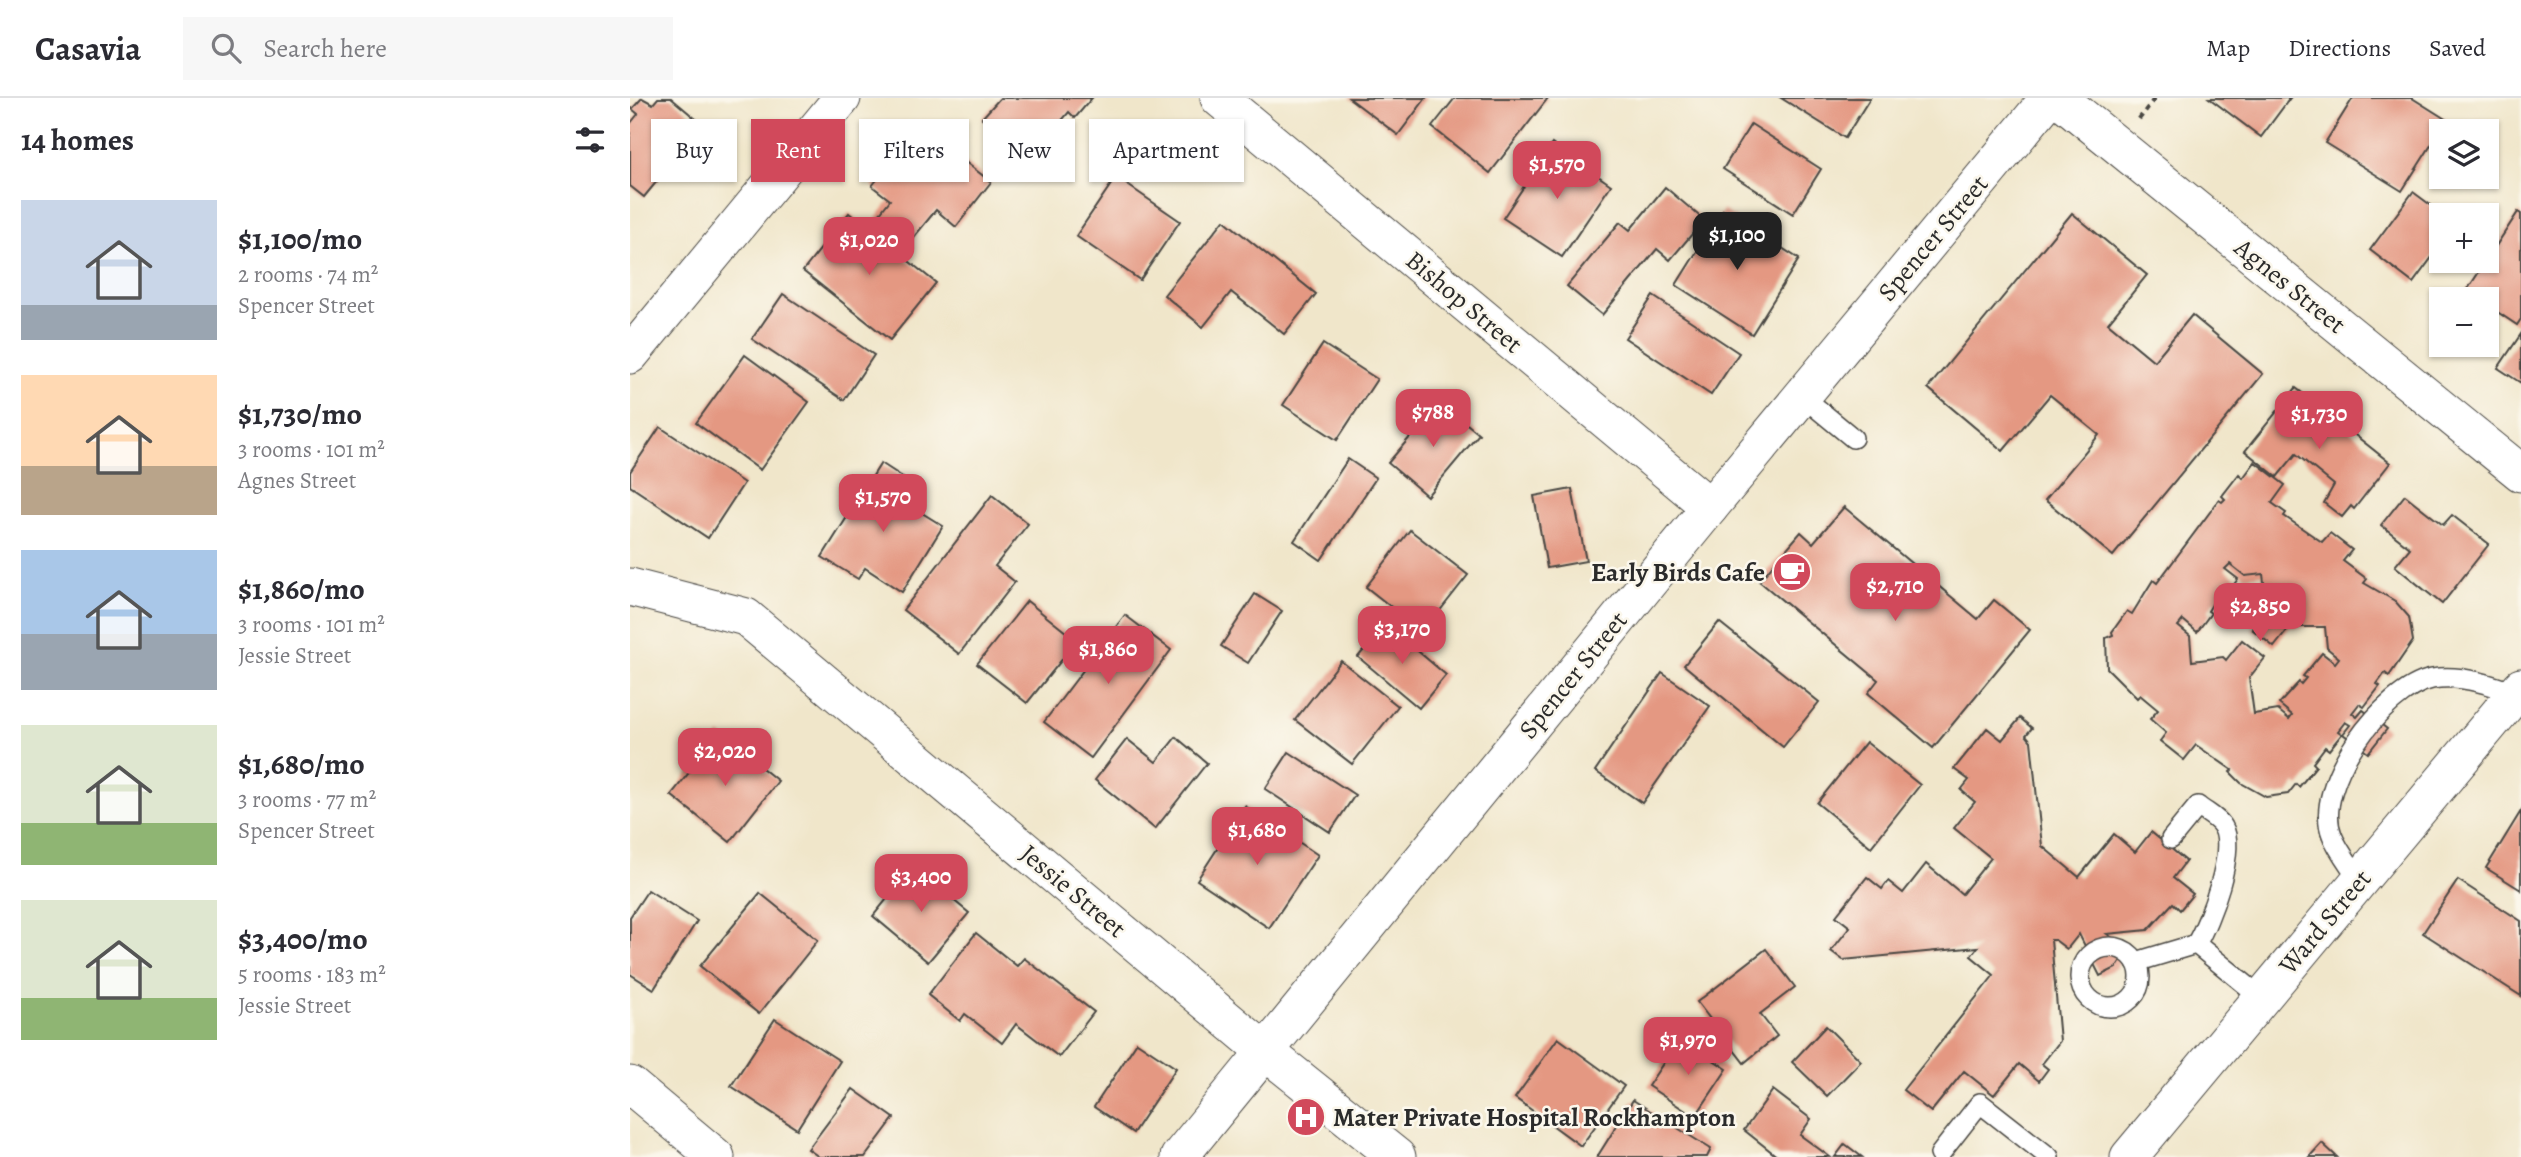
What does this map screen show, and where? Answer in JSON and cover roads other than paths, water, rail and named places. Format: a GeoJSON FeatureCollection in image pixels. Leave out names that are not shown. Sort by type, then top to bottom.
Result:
{"type":"FeatureCollection","features":[{"type":"Feature","properties":{"kind":"street"},"geometry":{"type":"LineString","coordinates":[[630,355],[842,98]]}},
{"type":"Feature","properties":{"kind":"street","name":"Bishop Street"},"geometry":{"type":"LineString","coordinates":[[1219,98],[1710,507]]}},
{"type":"Feature","properties":{"kind":"street","name":"Spencer Street"},"geometry":{"type":"LineString","coordinates":[[1179,1157],[1710,507],[2049,98]]}},
{"type":"Feature","properties":{"kind":"street","name":"Agnes Street"},"geometry":{"type":"LineString","coordinates":[[2059,98],[2521,473]]}},
{"type":"Feature","properties":{"kind":"street","name":"Jessie Street"},"geometry":{"type":"LineString","coordinates":[[630,587],[746,617],[1266,1052],[1398,1157]]}},
{"type":"Feature","properties":{"kind":"street","name":"Ward Street"},"geometry":{"type":"LineString","coordinates":[[2129,1157],[2518,691]]}},
{"type":"Feature","properties":{"kind":"street"},"geometry":{"type":"LineString","coordinates":[[630,1086],[716,1157]]}},
{"type":"Feature","properties":{"kind":"lane"},"geometry":{"type":"LineString","coordinates":[[1802,396],[1853,438]]}},
{"type":"Feature","properties":{"kind":"lane"},"geometry":{"type":"LineString","coordinates":[[2360,881],[2331,834],[2330,803],[2334,780],[2348,754],[2375,720],[2395,699],[2431,679],[2470,680],[2518,691]]}},
{"type":"Feature","properties":{"kind":"lane"},"geometry":{"type":"LineString","coordinates":[[2136,962],[2196,944],[2213,908],[2227,844],[2223,827],[2198,806],[2171,839]]}},
{"type":"Feature","properties":{"kind":"lane"},"geometry":{"type":"LineString","coordinates":[[2196,944],[2262,998]]}},
{"type":"Feature","properties":{"kind":"lane"},"geometry":{"type":"LineString","coordinates":[[1940,1154],[1980,1103],[2049,1157]]}},
{"type":"Feature","properties":{"kind":"place","name":"Early Birds Cafe"},"geometry":{"type":"Point","coordinates":[1792,572]}},
{"type":"Feature","properties":{"kind":"place","name":"Mater Private Hospital Rockhampton"},"geometry":{"type":"Point","coordinates":[1306,1117]}}]}
